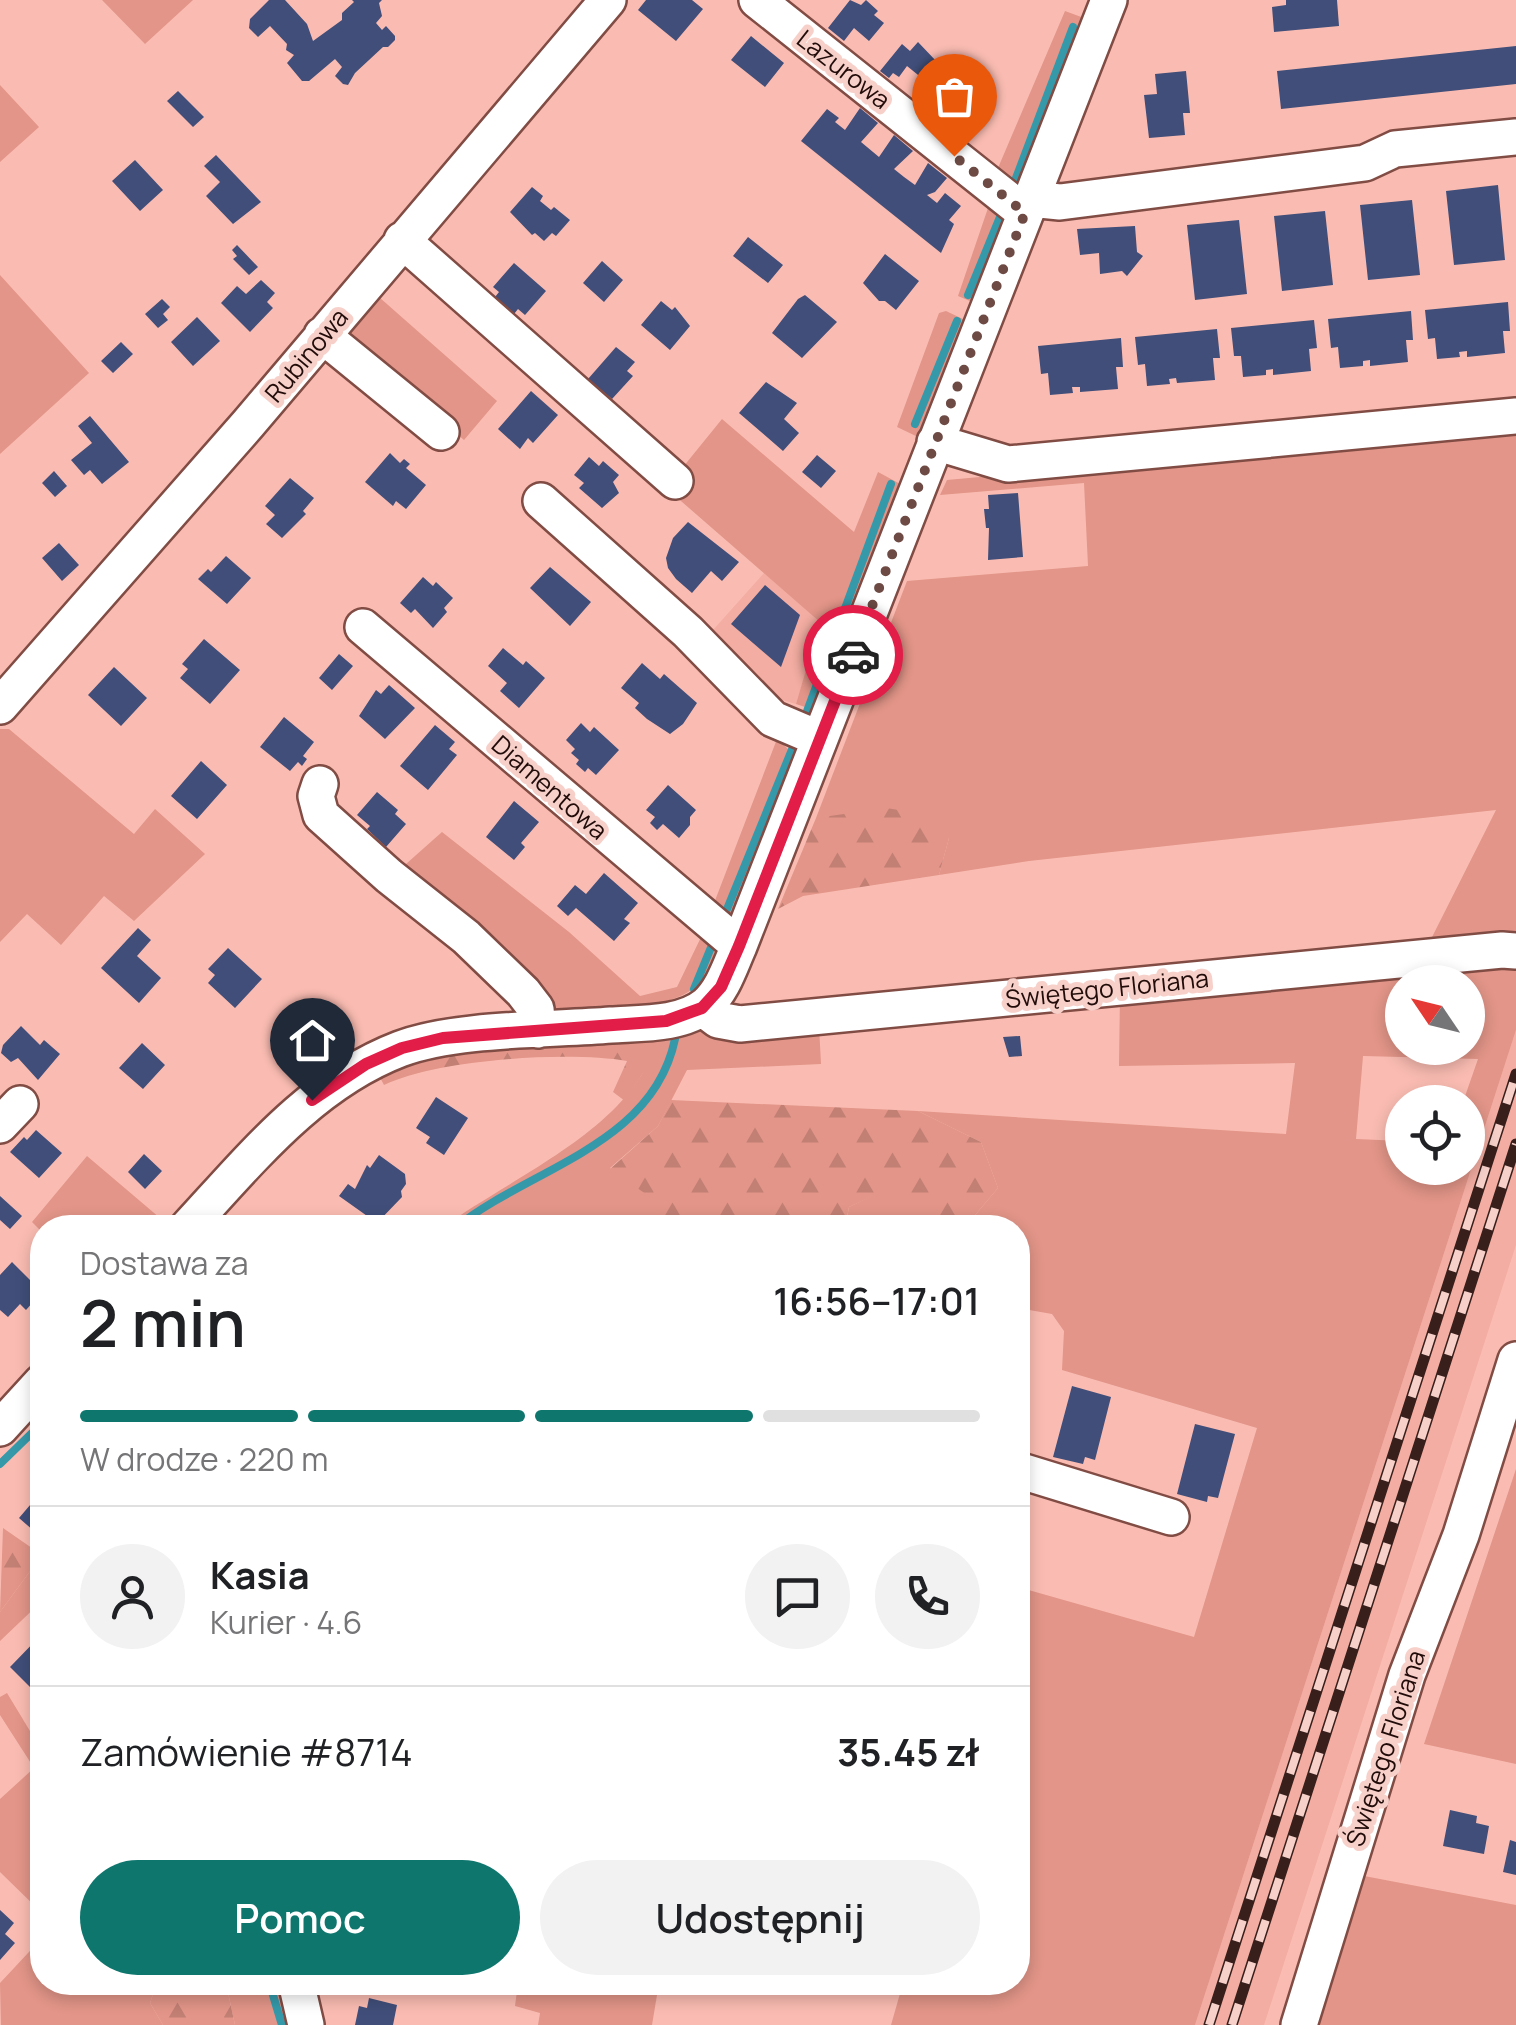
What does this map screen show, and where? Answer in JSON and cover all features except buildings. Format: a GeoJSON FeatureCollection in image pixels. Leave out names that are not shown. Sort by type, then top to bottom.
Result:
{"type":"FeatureCollection","features":[{"type":"Feature","properties":{"kind":"street","name":"Rubinowa"},"geometry":{"type":"LineString","coordinates":[[0,706],[608,0]]}},
{"type":"Feature","properties":{"kind":"street","name":"Lazurowa"},"geometry":{"type":"LineString","coordinates":[[757,0],[1028,206]]}},
{"type":"Feature","properties":{"kind":"street"},"geometry":{"type":"LineString","coordinates":[[199,1215],[304,1106],[366,1064],[402,1048],[443,1038],[666,1021],[702,1008],[721,987],[1109,0]]}},
{"type":"Feature","properties":{"kind":"street"},"geometry":{"type":"LineString","coordinates":[[1028,206],[1365,163],[1395,150],[1516,138]]}},
{"type":"Feature","properties":{"kind":"street"},"geometry":{"type":"LineString","coordinates":[[402,240],[674,481]]}},
{"type":"Feature","properties":{"kind":"street"},"geometry":{"type":"LineString","coordinates":[[322,335],[440,432]]}},
{"type":"Feature","properties":{"kind":"street"},"geometry":{"type":"LineString","coordinates":[[935,442],[1008,464],[1516,416]]}},
{"type":"Feature","properties":{"kind":"street"},"geometry":{"type":"LineString","coordinates":[[541,500],[688,632],[773,719],[820,739]]}},
{"type":"Feature","properties":{"kind":"street","name":"Diamentowa"},"geometry":{"type":"LineString","coordinates":[[363,627],[739,946]]}},
{"type":"Feature","properties":{"kind":"street"},"geometry":{"type":"LineString","coordinates":[[320,784],[316,796],[321,815],[466,937],[523,992],[536,1010],[538,1030]]}},
{"type":"Feature","properties":{"kind":"street","name":"Świętego Floriana"},"geometry":{"type":"LineString","coordinates":[[702,1008],[718,1020],[740,1024],[1516,951]]}},
{"type":"Feature","properties":{"kind":"street","name":"Świętego Floriana"},"geometry":{"type":"LineString","coordinates":[[1298,2025],[1406,1674],[1461,1534],[1516,1360]]}},
{"type":"Feature","properties":{"kind":"street"},"geometry":{"type":"LineString","coordinates":[[0,1428],[30,1398]]}},
{"type":"Feature","properties":{"kind":"street"},"geometry":{"type":"LineString","coordinates":[[1030,1474],[1170,1517]]}},
{"type":"Feature","properties":{"kind":"street"},"geometry":{"type":"LineString","coordinates":[[299,1995],[306,2025]]}},
{"type":"Feature","properties":{"kind":"shaded area"},"geometry":{"type":"Polygon","coordinates":[[[764,573],[821,622],[796,704],[772,697],[705,639],[764,573]]]}},
{"type":"Feature","properties":{"kind":"shaded area"},"geometry":{"type":"Polygon","coordinates":[[[1516,1030],[1516,1245],[1264,2025],[1195,2025],[1466,1185],[1485,1185],[1485,1126],[1516,1030]]]}},
{"type":"Feature","properties":{"kind":"green space"},"geometry":{"type":"Polygon","coordinates":[[[102,0],[193,0],[145,44],[102,0]]]}},
{"type":"Feature","properties":{"kind":"green space"},"geometry":{"type":"Polygon","coordinates":[[[1065,11],[1084,18],[1020,189],[995,175],[1065,11]]]}},
{"type":"Feature","properties":{"kind":"green space"},"geometry":{"type":"Polygon","coordinates":[[[0,85],[39,127],[0,162],[0,85]]]}},
{"type":"Feature","properties":{"kind":"green space"},"geometry":{"type":"Polygon","coordinates":[[[988,208],[1008,214],[978,298],[972,302],[958,296],[988,208]]]}},
{"type":"Feature","properties":{"kind":"green space"},"geometry":{"type":"Polygon","coordinates":[[[0,275],[89,373],[0,454],[0,275]]]}},
{"type":"Feature","properties":{"kind":"green space"},"geometry":{"type":"Polygon","coordinates":[[[371,290],[497,401],[464,440],[338,332],[371,290]]]}},
{"type":"Feature","properties":{"kind":"green space"},"geometry":{"type":"Polygon","coordinates":[[[946,311],[965,320],[966,326],[925,434],[918,437],[897,427],[939,313],[946,311]]]}},
{"type":"Feature","properties":{"kind":"green space"},"geometry":{"type":"Polygon","coordinates":[[[722,419],[854,532],[878,472],[904,486],[817,711],[796,704],[820,622],[666,488],[722,419]]]}},
{"type":"Feature","properties":{"kind":"green space"},"geometry":{"type":"Polygon","coordinates":[[[1516,428],[1516,941],[1428,945],[1496,810],[1029,861],[939,875],[949,838],[816,818],[907,581],[1088,566],[1084,483],[940,495],[947,480],[1516,428]]]}},
{"type":"Feature","properties":{"kind":"green space"},"geometry":{"type":"Polygon","coordinates":[[[0,729],[9,729],[134,834],[155,809],[205,854],[134,921],[104,896],[61,945],[27,914],[0,942],[0,729]]]}},
{"type":"Feature","properties":{"kind":"green space"},"geometry":{"type":"Polygon","coordinates":[[[777,739],[799,759],[729,922],[711,911],[777,739]]]}},
{"type":"Feature","properties":{"kind":"green space"},"geometry":{"type":"Polygon","coordinates":[[[886,808],[936,816],[949,838],[939,875],[803,896],[778,909],[816,818],[886,808]]]}},
{"type":"Feature","properties":{"kind":"green space"},"geometry":{"type":"Polygon","coordinates":[[[442,832],[569,932],[640,996],[677,987],[703,933],[719,948],[700,983],[669,1000],[627,1008],[545,1013],[397,872],[442,832]]]}},
{"type":"Feature","properties":{"kind":"green space"},"geometry":{"type":"Polygon","coordinates":[[[1516,961],[1516,1030],[1485,1126],[1485,1085],[1469,1085],[1476,1065],[1485,1065],[1485,965],[1468,965],[1516,961]]]}},
{"type":"Feature","properties":{"kind":"green space"},"geometry":{"type":"Polygon","coordinates":[[[1385,972],[1385,1057],[1363,1056],[1356,1139],[1385,1140],[1385,1185],[1466,1185],[1195,2025],[891,2025],[900,1995],[1030,1995],[1030,1590],[1194,1637],[1257,1428],[1062,1370],[1064,1331],[1052,1314],[1030,1310],[1030,1215],[975,1215],[998,1188],[981,1142],[918,1111],[1286,1134],[1295,1063],[1119,1066],[1120,994],[1385,972]]]}},
{"type":"Feature","properties":{"kind":"green space"},"geometry":{"type":"Polygon","coordinates":[[[819,1026],[821,1064],[687,1070],[658,1126],[610,1168],[664,1206],[663,1215],[462,1215],[599,1123],[646,1068],[658,1036],[704,1028],[819,1026]]]}},
{"type":"Feature","properties":{"kind":"green space"},"geometry":{"type":"Polygon","coordinates":[[[658,1036],[654,1056],[625,1101],[613,1092],[627,1061],[602,1058],[538,1057],[469,1063],[384,1085],[377,1072],[420,1052],[658,1036]]]}},
{"type":"Feature","properties":{"kind":"green space"},"geometry":{"type":"Polygon","coordinates":[[[671,1100],[918,1111],[981,1142],[998,1188],[975,1215],[928,1215],[889,1188],[849,1207],[847,1215],[663,1215],[663,1206],[610,1169],[658,1126],[671,1100]]]}},
{"type":"Feature","properties":{"kind":"green space"},"geometry":{"type":"Polygon","coordinates":[[[87,1156],[156,1215],[38,1215],[87,1156]]]}},
{"type":"Feature","properties":{"kind":"green space"},"geometry":{"type":"Polygon","coordinates":[[[889,1187],[928,1215],[847,1215],[849,1207],[889,1187]]]}},
{"type":"Feature","properties":{"kind":"green space"},"geometry":{"type":"Polygon","coordinates":[[[1516,1469],[1516,1764],[1424,1744],[1516,1469]]]}},
{"type":"Feature","properties":{"kind":"green space"},"geometry":{"type":"Polygon","coordinates":[[[3,1528],[30,1547],[30,1571],[0,1612],[3,1528]]]}},
{"type":"Feature","properties":{"kind":"green space"},"geometry":{"type":"Polygon","coordinates":[[[30,1571],[30,1612],[0,1641],[0,1612],[30,1571]]]}},
{"type":"Feature","properties":{"kind":"green space"},"geometry":{"type":"Polygon","coordinates":[[[7,1693],[30,1731],[30,1762],[0,1715],[0,1697],[7,1693]]]}},
{"type":"Feature","properties":{"kind":"green space"},"geometry":{"type":"Polygon","coordinates":[[[30,1772],[30,1901],[0,1872],[0,1799],[30,1772]]]}},
{"type":"Feature","properties":{"kind":"green space"},"geometry":{"type":"Polygon","coordinates":[[[1359,1875],[1516,1905],[1516,2025],[1309,2025],[1359,1875]]]}},
{"type":"Feature","properties":{"kind":"green space"},"geometry":{"type":"Polygon","coordinates":[[[30,1951],[30,1995],[153,1995],[150,2003],[163,2025],[1,2025],[0,1983],[30,1951]]]}},
{"type":"Feature","properties":{"kind":"green space"},"geometry":{"type":"Polygon","coordinates":[[[153,1995],[229,1995],[235,2025],[163,2025],[150,2003],[153,1995]]]}},
{"type":"Feature","properties":{"kind":"green space"},"geometry":{"type":"Polygon","coordinates":[[[229,1995],[289,1995],[296,2025],[235,2025],[229,1995]]]}},
{"type":"Feature","properties":{"kind":"green space"},"geometry":{"type":"Polygon","coordinates":[[[516,1995],[657,1995],[652,2025],[538,2025],[540,2013],[515,2006],[516,1995]]]}},
{"type":"Feature","properties":{"kind":"waterway"},"geometry":{"type":"LineString","coordinates":[[1013,186],[1073,27]]}},
{"type":"Feature","properties":{"kind":"waterway"},"geometry":{"type":"LineString","coordinates":[[968,295],[1000,217]]}},
{"type":"Feature","properties":{"kind":"waterway"},"geometry":{"type":"LineString","coordinates":[[915,424],[957,321]]}},
{"type":"Feature","properties":{"kind":"waterway"},"geometry":{"type":"LineString","coordinates":[[806,714],[891,484]]}},
{"type":"Feature","properties":{"kind":"waterway"},"geometry":{"type":"LineString","coordinates":[[723,919],[793,747]]}},
{"type":"Feature","properties":{"kind":"waterway"},"geometry":{"type":"LineString","coordinates":[[694,989],[712,945]]}},
{"type":"Feature","properties":{"kind":"waterway"},"geometry":{"type":"LineString","coordinates":[[474,1215],[615,1130],[642,1105],[662,1075],[675,1039]]}},
{"type":"Feature","properties":{"kind":"waterway"},"geometry":{"type":"LineString","coordinates":[[0,1464],[30,1435]]}},
{"type":"Feature","properties":{"kind":"waterway"},"geometry":{"type":"LineString","coordinates":[[273,1995],[282,2025]]}},
{"type":"Feature","properties":{"kind":"railway"},"geometry":{"type":"LineString","coordinates":[[1209,2025],[1516,1074]]}},
{"type":"Feature","properties":{"kind":"railway"},"geometry":{"type":"LineString","coordinates":[[1232,2025],[1516,1144]]}},
{"type":"Feature","properties":{"kind":"way so far"},"geometry":{"type":"LineString","coordinates":[[853,655],[1025,213],[954,156]]}},
{"type":"Feature","properties":{"kind":"route"},"geometry":{"type":"LineString","coordinates":[[312,1100],[366,1064],[402,1048],[443,1038],[666,1021],[702,1008],[721,987],[739,946],[853,655]]}}]}
